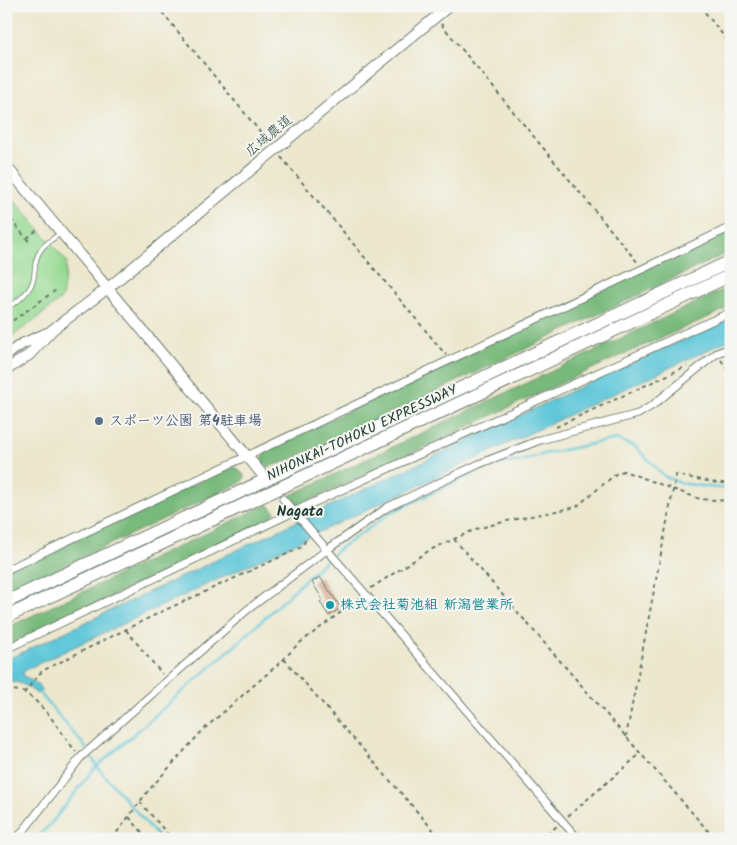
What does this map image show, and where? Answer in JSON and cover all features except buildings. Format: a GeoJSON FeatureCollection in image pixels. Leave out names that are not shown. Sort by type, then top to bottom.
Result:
{"type":"FeatureCollection","features":[{"type":"Feature","properties":{"kind":"highway","name":"NIHONKAI-TOHOKU EXPRESSWAY"},"geometry":{"type":"LineString","coordinates":[[6,602],[731,261]]}},
{"type":"Feature","properties":{"kind":"highway","name":"NIHONKAI-TOHOKU EXPRESSWAY"},"geometry":{"type":"LineString","coordinates":[[6,617],[731,275]]}},
{"type":"Feature","properties":{"kind":"street","name":"広域農道"},"geometry":{"type":"LineString","coordinates":[[52,330],[108,288],[449,6]]}},
{"type":"Feature","properties":{"kind":"street"},"geometry":{"type":"LineString","coordinates":[[6,166],[261,473]]}},
{"type":"Feature","properties":{"kind":"street"},"geometry":{"type":"LineString","coordinates":[[6,570],[731,227]]}},
{"type":"Feature","properties":{"kind":"street"},"geometry":{"type":"LineString","coordinates":[[6,649],[296,512],[731,312]]}},
{"type":"Feature","properties":{"kind":"street"},"geometry":{"type":"LineString","coordinates":[[6,355],[22,344],[52,330]]}},
{"type":"Feature","properties":{"kind":"street"},"geometry":{"type":"LineString","coordinates":[[6,370],[29,355],[52,330]]}},
{"type":"Feature","properties":{"kind":"street"},"geometry":{"type":"LineString","coordinates":[[19,836],[82,756],[167,680],[247,610],[388,508],[479,464],[540,440],[638,414],[653,405],[717,353],[731,348]]}},
{"type":"Feature","properties":{"kind":"street"},"geometry":{"type":"LineString","coordinates":[[283,499],[578,839]]}},
{"type":"Feature","properties":{"kind":"lane"},"geometry":{"type":"LineString","coordinates":[[6,306],[14,305],[29,290],[34,282],[39,252],[61,233]]}},
{"type":"Feature","properties":{"kind":"path"},"geometry":{"type":"LineString","coordinates":[[157,6],[274,150],[451,360]]}},
{"type":"Feature","properties":{"kind":"path"},"geometry":{"type":"LineString","coordinates":[[700,6],[731,45]]}},
{"type":"Feature","properties":{"kind":"path"},"geometry":{"type":"LineString","coordinates":[[436,17],[642,269]]}},
{"type":"Feature","properties":{"kind":"path"},"geometry":{"type":"LineString","coordinates":[[6,214],[31,244]]}},
{"type":"Feature","properties":{"kind":"path"},"geometry":{"type":"LineString","coordinates":[[27,238],[37,230]]}},
{"type":"Feature","properties":{"kind":"path"},"geometry":{"type":"LineString","coordinates":[[6,324],[56,290]]}},
{"type":"Feature","properties":{"kind":"path"},"geometry":{"type":"LineString","coordinates":[[717,353],[731,374]]}},
{"type":"Feature","properties":{"kind":"path"},"geometry":{"type":"LineString","coordinates":[[554,428],[695,363]]}},
{"type":"Feature","properties":{"kind":"path"},"geometry":{"type":"LineString","coordinates":[[112,839],[140,802],[203,730],[284,659],[297,645],[373,585],[430,550],[489,525],[576,507],[617,473],[624,471],[700,499],[731,501]]}},
{"type":"Feature","properties":{"kind":"path"},"geometry":{"type":"LineString","coordinates":[[626,737],[676,475],[717,483],[731,483]]}},
{"type":"Feature","properties":{"kind":"path"},"geometry":{"type":"LineString","coordinates":[[454,539],[715,839]]}},
{"type":"Feature","properties":{"kind":"path"},"geometry":{"type":"LineString","coordinates":[[25,691],[42,671],[163,611],[302,547],[305,541]]}},
{"type":"Feature","properties":{"kind":"path"},"geometry":{"type":"LineString","coordinates":[[126,630],[167,680]]}},
{"type":"Feature","properties":{"kind":"path"},"geometry":{"type":"LineString","coordinates":[[284,659],[441,839]]}},
{"type":"Feature","properties":{"kind":"path"},"geometry":{"type":"LineString","coordinates":[[6,690],[25,691],[40,705],[82,756]]}},
{"type":"Feature","properties":{"kind":"path"},"geometry":{"type":"LineString","coordinates":[[541,839],[641,753]]}},
{"type":"Feature","properties":{"kind":"path"},"geometry":{"type":"LineString","coordinates":[[140,802],[172,839]]}},
{"type":"Feature","properties":{"kind":"path"},"geometry":{"type":"LineString","coordinates":[[6,815],[19,836]]}},
{"type":"Feature","properties":{"kind":"path"},"geometry":{"type":"LineString","coordinates":[[129,817],[148,839]]}},
{"type":"Feature","properties":{"kind":"green space"},"geometry":{"type":"Polygon","coordinates":[[[6,190],[67,262],[62,298],[34,321],[6,340],[6,190]]]}},
{"type":"Feature","properties":{"kind":"green space"},"geometry":{"type":"Polygon","coordinates":[[[731,229],[731,251],[285,462],[267,467],[261,461],[266,450],[505,337],[535,325],[559,310],[731,229]]]}},
{"type":"Feature","properties":{"kind":"green space"},"geometry":{"type":"Polygon","coordinates":[[[731,286],[731,307],[609,361],[300,505],[289,496],[731,286]]]}},
{"type":"Feature","properties":{"kind":"green space"},"geometry":{"type":"Polygon","coordinates":[[[236,467],[245,478],[240,483],[6,593],[6,568],[223,471],[236,467]]]}},
{"type":"Feature","properties":{"kind":"green space"},"geometry":{"type":"Polygon","coordinates":[[[268,504],[275,512],[269,521],[6,646],[6,628],[268,504]]]}},
{"type":"Feature","properties":{"kind":"water"},"geometry":{"type":"Polygon","coordinates":[[[731,319],[731,339],[29,668],[23,672],[24,676],[37,684],[42,690],[37,694],[23,684],[6,681],[6,660],[607,374],[731,319]]]}},
{"type":"Feature","properties":{"kind":"waterway"},"geometry":{"type":"LineString","coordinates":[[35,839],[49,826],[94,769],[238,643],[327,559],[394,511],[494,464],[522,461],[544,454],[616,439],[636,447],[664,476],[680,483],[731,488]]}},
{"type":"Feature","properties":{"kind":"waterway"},"geometry":{"type":"LineString","coordinates":[[37,690],[83,744],[99,769],[160,839]]}},
{"type":"Feature","properties":{"kind":"place","name":"スポーツ公園 第4駐車場"},"geometry":{"type":"Point","coordinates":[99,421]}},
{"type":"Feature","properties":{"kind":"place","name":"株式会社菊池組 新潟営業所"},"geometry":{"type":"Point","coordinates":[330,605]}},
{"type":"Feature","properties":{"kind":"district","name":"Nagata"},"geometry":{"type":"Point","coordinates":[300,512]}}]}
